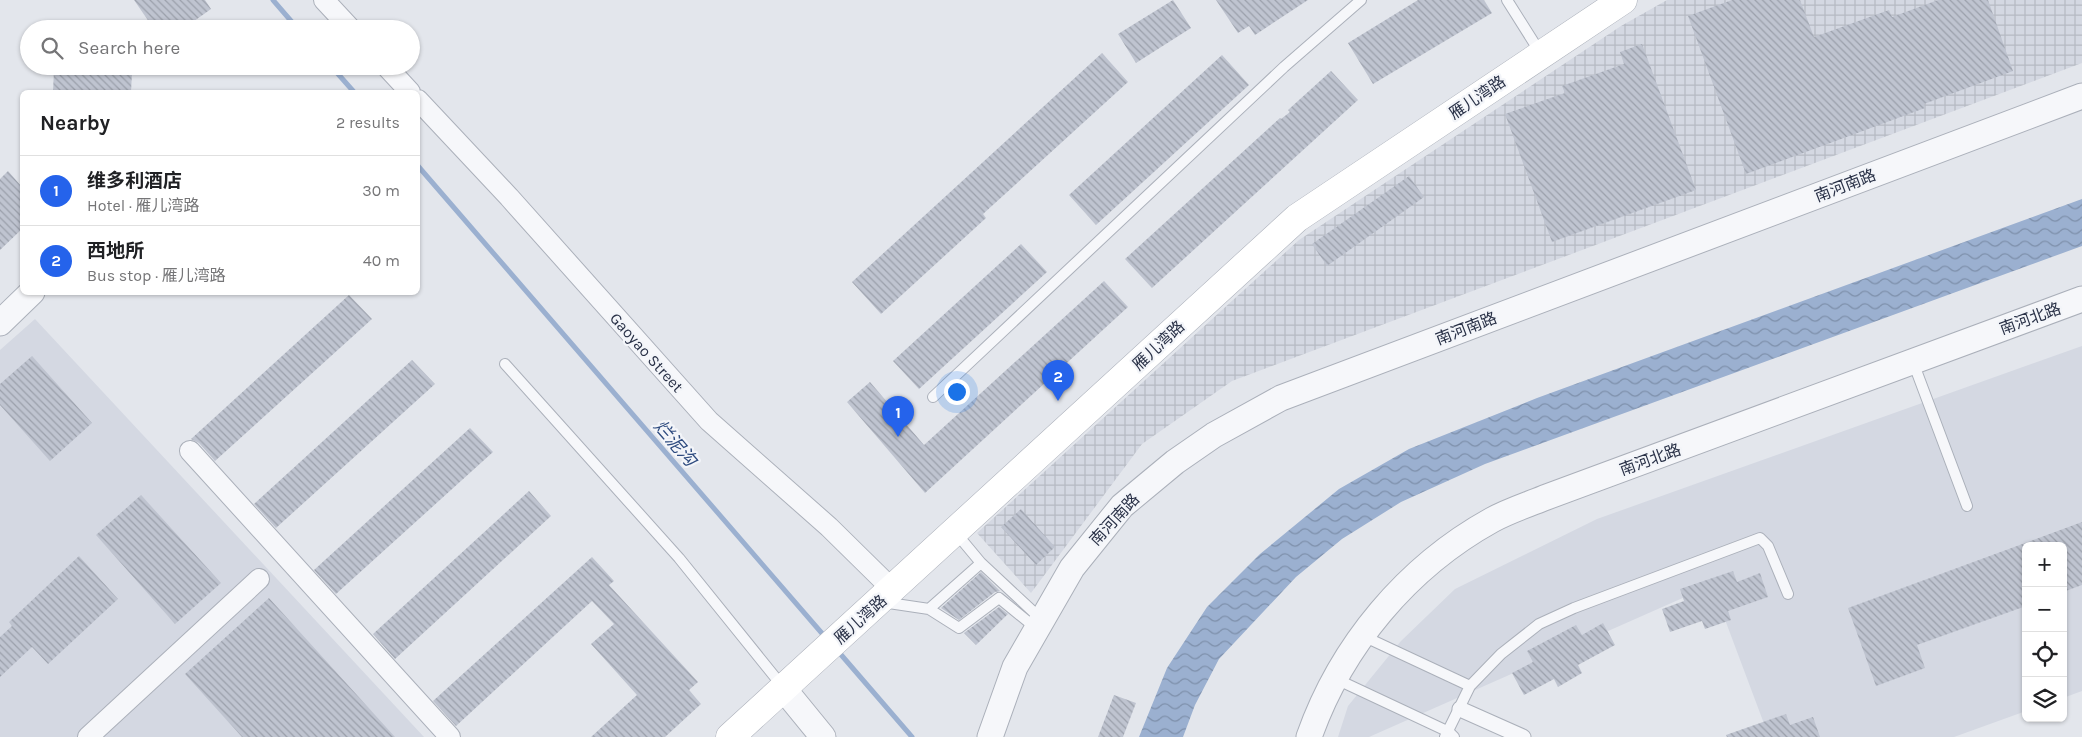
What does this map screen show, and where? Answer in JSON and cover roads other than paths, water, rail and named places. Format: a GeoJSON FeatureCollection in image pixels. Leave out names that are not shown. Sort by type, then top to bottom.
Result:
{"type":"FeatureCollection","features":[{"type":"Feature","properties":{"kind":"main road","name":"雁儿湾路"},"geometry":{"type":"LineString","coordinates":[[730,737],[1297,218],[1623,0]]}},
{"type":"Feature","properties":{"kind":"street"},"geometry":{"type":"LineString","coordinates":[[324,0],[342,20]]}},
{"type":"Feature","properties":{"kind":"street"},"geometry":{"type":"LineString","coordinates":[[394,75],[408,90]]}},
{"type":"Feature","properties":{"kind":"street","name":"南河南路"},"geometry":{"type":"LineString","coordinates":[[990,737],[1015,667],[1072,568],[1122,506],[1175,462],[1214,435],[1281,398],[2082,96]]}},
{"type":"Feature","properties":{"kind":"street","name":"Gaoyao Street"},"geometry":{"type":"LineString","coordinates":[[420,102],[509,197],[709,421],[822,520],[885,595]]}},
{"type":"Feature","properties":{"kind":"street"},"geometry":{"type":"LineString","coordinates":[[0,322],[29,295]]}},
{"type":"Feature","properties":{"kind":"street","name":"南河北路"},"geometry":{"type":"LineString","coordinates":[[1308,737],[1336,678],[1362,635],[1405,584],[1443,551],[1493,520],[1554,494],[2082,299]]}},
{"type":"Feature","properties":{"kind":"street"},"geometry":{"type":"LineString","coordinates":[[190,451],[450,737]]}},
{"type":"Feature","properties":{"kind":"street"},"geometry":{"type":"LineString","coordinates":[[88,737],[259,579]]}},
{"type":"Feature","properties":{"kind":"street"},"geometry":{"type":"LineString","coordinates":[[789,683],[823,737]]}},
{"type":"Feature","properties":{"kind":"street"},"geometry":{"type":"LineString","coordinates":[[1460,708],[1523,737]]}},
{"type":"Feature","properties":{"kind":"lane"},"geometry":{"type":"LineString","coordinates":[[933,397],[1284,67],[1361,0]]}},
{"type":"Feature","properties":{"kind":"lane"},"geometry":{"type":"LineString","coordinates":[[1507,0],[1541,55]]}},
{"type":"Feature","properties":{"kind":"lane"},"geometry":{"type":"LineString","coordinates":[[1913,361],[1967,506]]}},
{"type":"Feature","properties":{"kind":"lane"},"geometry":{"type":"LineString","coordinates":[[505,364],[789,683]]}},
{"type":"Feature","properties":{"kind":"lane"},"geometry":{"type":"LineString","coordinates":[[954,532],[1039,624]]}},
{"type":"Feature","properties":{"kind":"lane"},"geometry":{"type":"LineString","coordinates":[[1336,678],[1449,735],[1470,686],[1501,654],[1539,624],[1574,608],[1760,538],[1768,546],[1788,594]]}},
{"type":"Feature","properties":{"kind":"lane"},"geometry":{"type":"LineString","coordinates":[[929,609],[981,563]]}},
{"type":"Feature","properties":{"kind":"lane"},"geometry":{"type":"LineString","coordinates":[[885,595],[929,609],[959,628],[998,598],[1039,624]]}},
{"type":"Feature","properties":{"kind":"lane"},"geometry":{"type":"LineString","coordinates":[[1362,635],[1470,686]]}},
{"type":"Feature","properties":{"kind":"water"},"geometry":{"type":"Polygon","coordinates":[[[2082,199],[2082,246],[1485,464],[1401,502],[1342,539],[1296,577],[1219,659],[1195,705],[1183,737],[1139,737],[1167,668],[1207,607],[1260,554],[1339,489],[1409,449],[1537,398],[2082,199]]]}},
{"type":"Feature","properties":{"kind":"waterway","name":"烂泥沟"},"geometry":{"type":"LineString","coordinates":[[273,0],[290,20]]}},
{"type":"Feature","properties":{"kind":"waterway","name":"烂泥沟"},"geometry":{"type":"LineString","coordinates":[[339,75],[352,90]]}},
{"type":"Feature","properties":{"kind":"waterway","name":"烂泥沟"},"geometry":{"type":"LineString","coordinates":[[420,168],[826,638]]}},
{"type":"Feature","properties":{"kind":"waterway","name":"烂泥沟"},"geometry":{"type":"LineString","coordinates":[[837,650],[912,737]]}},
{"type":"Feature","properties":{"kind":"place","name":"西地所"},"geometry":{"type":"Point","coordinates":[1058,401]}},
{"type":"Feature","properties":{"kind":"place","name":"维多利酒店"},"geometry":{"type":"Point","coordinates":[898,437]}}]}
